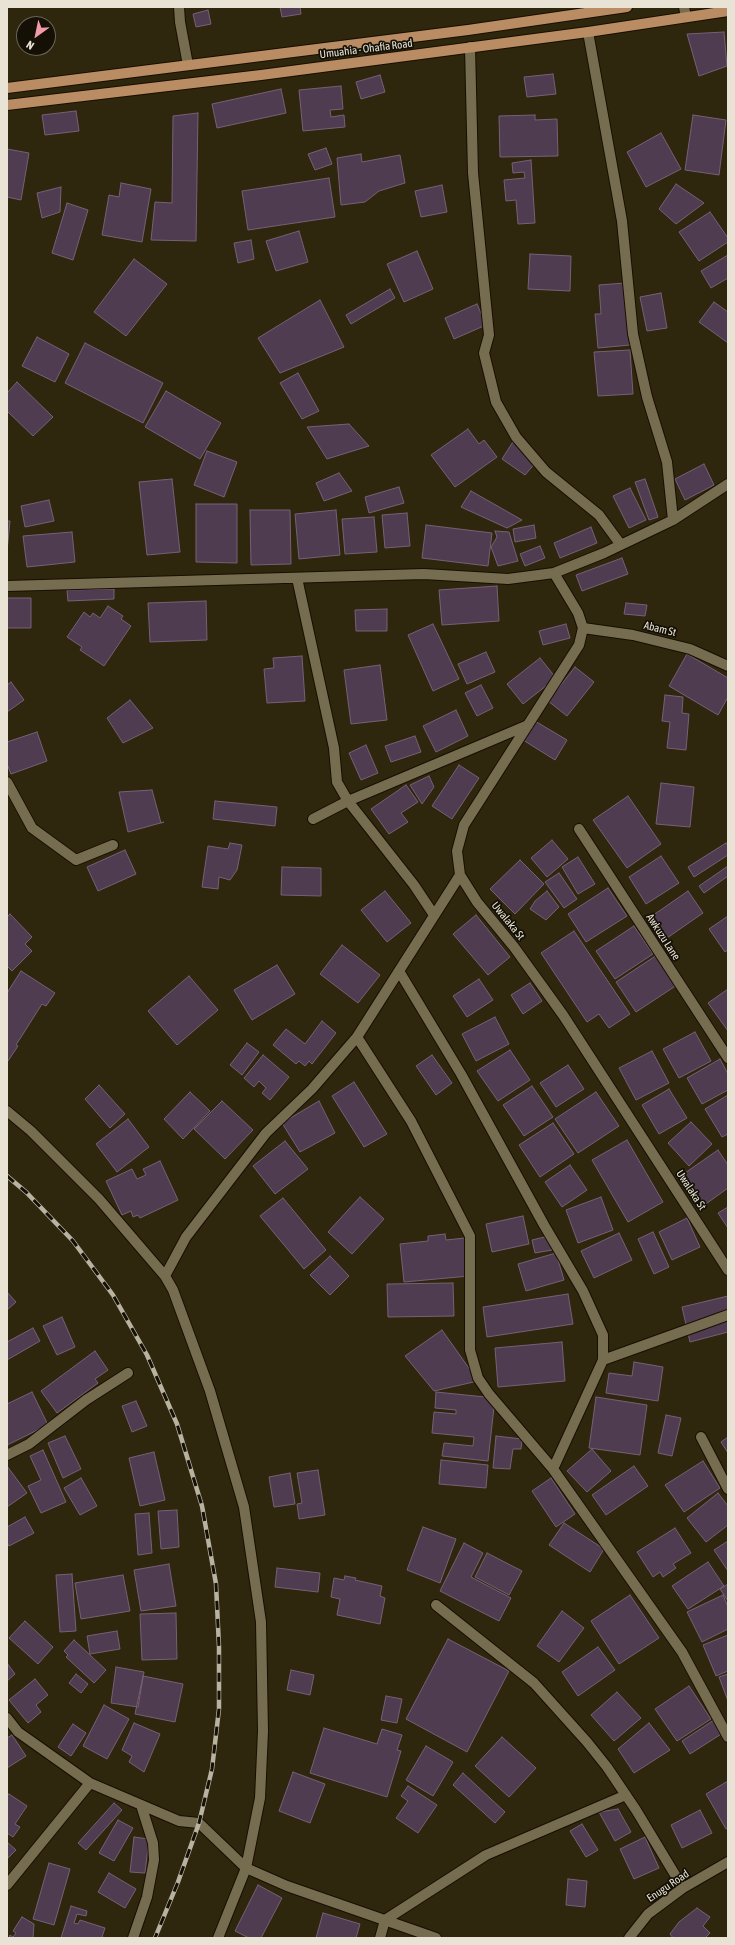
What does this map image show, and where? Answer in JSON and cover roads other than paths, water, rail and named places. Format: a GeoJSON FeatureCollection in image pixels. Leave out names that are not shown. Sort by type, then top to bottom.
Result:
{"type":"FeatureCollection","features":[{"type":"Feature","properties":{"kind":"main road","name":"Umuahia - Ohafia Road"},"geometry":{"type":"LineString","coordinates":[[7,88],[468,30],[627,7]]}},
{"type":"Feature","properties":{"kind":"main road","name":"Umuahia - Ohafia Road"},"geometry":{"type":"LineString","coordinates":[[7,105],[261,75],[470,48],[728,11]]}},
{"type":"Feature","properties":{"kind":"main road"},"geometry":{"type":"LineString","coordinates":[[257,56],[261,75]]}},
{"type":"Feature","properties":{"kind":"street"},"geometry":{"type":"LineString","coordinates":[[179,7],[180,22],[188,65]]}},
{"type":"Feature","properties":{"kind":"street"},"geometry":{"type":"LineString","coordinates":[[684,7],[686,17]]}},
{"type":"Feature","properties":{"kind":"street"},"geometry":{"type":"LineString","coordinates":[[588,32],[622,221],[633,334],[647,397],[668,462],[673,520]]}},
{"type":"Feature","properties":{"kind":"street"},"geometry":{"type":"LineString","coordinates":[[470,48],[473,173],[489,336],[484,353],[496,402],[516,437],[541,466],[599,515],[621,545]]}},
{"type":"Feature","properties":{"kind":"street"},"geometry":{"type":"LineString","coordinates":[[7,586],[424,574],[508,579],[554,573],[621,545],[673,520],[728,484]]}},
{"type":"Feature","properties":{"kind":"street"},"geometry":{"type":"LineString","coordinates":[[554,573],[578,613],[583,628]]}},
{"type":"Feature","properties":{"kind":"street"},"geometry":{"type":"LineString","coordinates":[[297,578],[334,748],[337,782],[348,801],[414,885],[434,915]]}},
{"type":"Feature","properties":{"kind":"street","name":"Abam St"},"geometry":{"type":"LineString","coordinates":[[583,628],[633,635],[690,649],[728,666]]}},
{"type":"Feature","properties":{"kind":"street","name":"Uwalaka St"},"geometry":{"type":"LineString","coordinates":[[583,628],[579,645],[464,825],[457,851],[460,875],[477,902],[514,947],[563,1015],[728,1270]]}},
{"type":"Feature","properties":{"kind":"street"},"geometry":{"type":"LineString","coordinates":[[313,819],[348,801],[528,725]]}},
{"type":"Feature","properties":{"kind":"street"},"geometry":{"type":"LineString","coordinates":[[7,782],[32,828],[76,860],[113,845]]}},
{"type":"Feature","properties":{"kind":"street","name":"Awkuzu Lane"},"geometry":{"type":"LineString","coordinates":[[579,829],[728,1058]]}},
{"type":"Feature","properties":{"kind":"street"},"geometry":{"type":"LineString","coordinates":[[165,1276],[186,1237],[266,1133],[312,1089],[357,1037],[460,875]]}},
{"type":"Feature","properties":{"kind":"street"},"geometry":{"type":"LineString","coordinates":[[399,971],[461,1074],[544,1225],[584,1291],[603,1335],[603,1360],[553,1469]]}},
{"type":"Feature","properties":{"kind":"street"},"geometry":{"type":"LineString","coordinates":[[357,1037],[411,1121],[470,1236],[470,1350],[478,1378],[489,1394],[553,1469],[682,1652],[728,1737]]}},
{"type":"Feature","properties":{"kind":"street"},"geometry":{"type":"LineString","coordinates":[[7,1111],[31,1131],[99,1200],[165,1276],[174,1290],[210,1391],[244,1507],[261,1622],[263,1731],[260,1798],[246,1868],[218,1938]]}},
{"type":"Feature","properties":{"kind":"street"},"geometry":{"type":"LineString","coordinates":[[603,1360],[728,1315]]}},
{"type":"Feature","properties":{"kind":"street"},"geometry":{"type":"LineString","coordinates":[[7,1455],[29,1444],[86,1400],[128,1373]]}},
{"type":"Feature","properties":{"kind":"street"},"geometry":{"type":"LineString","coordinates":[[701,1437],[728,1488]]}},
{"type":"Feature","properties":{"kind":"street"},"geometry":{"type":"LineString","coordinates":[[436,1605],[534,1683],[587,1742],[626,1795],[683,1888]]}},
{"type":"Feature","properties":{"kind":"street"},"geometry":{"type":"LineString","coordinates":[[7,1718],[18,1732],[90,1783],[179,1821],[199,1823],[246,1868],[287,1886],[436,1938]]}},
{"type":"Feature","properties":{"kind":"street"},"geometry":{"type":"LineString","coordinates":[[7,1885],[90,1783]]}},
{"type":"Feature","properties":{"kind":"street"},"geometry":{"type":"LineString","coordinates":[[380,1938],[385,1920],[486,1855],[626,1795]]}},
{"type":"Feature","properties":{"kind":"street"},"geometry":{"type":"LineString","coordinates":[[133,1938],[146,1897],[154,1860],[153,1843],[141,1805]]}},
{"type":"Feature","properties":{"kind":"street","name":"Enugu Road"},"geometry":{"type":"LineString","coordinates":[[629,1938],[648,1914],[683,1888],[728,1862]]}},
{"type":"Feature","properties":{"kind":"railway"},"geometry":{"type":"LineString","coordinates":[[7,1176],[26,1192],[73,1241],[113,1295],[147,1355],[177,1424],[202,1506],[216,1584],[219,1647],[219,1709],[212,1769],[199,1823],[178,1882],[155,1938]]}}]}
